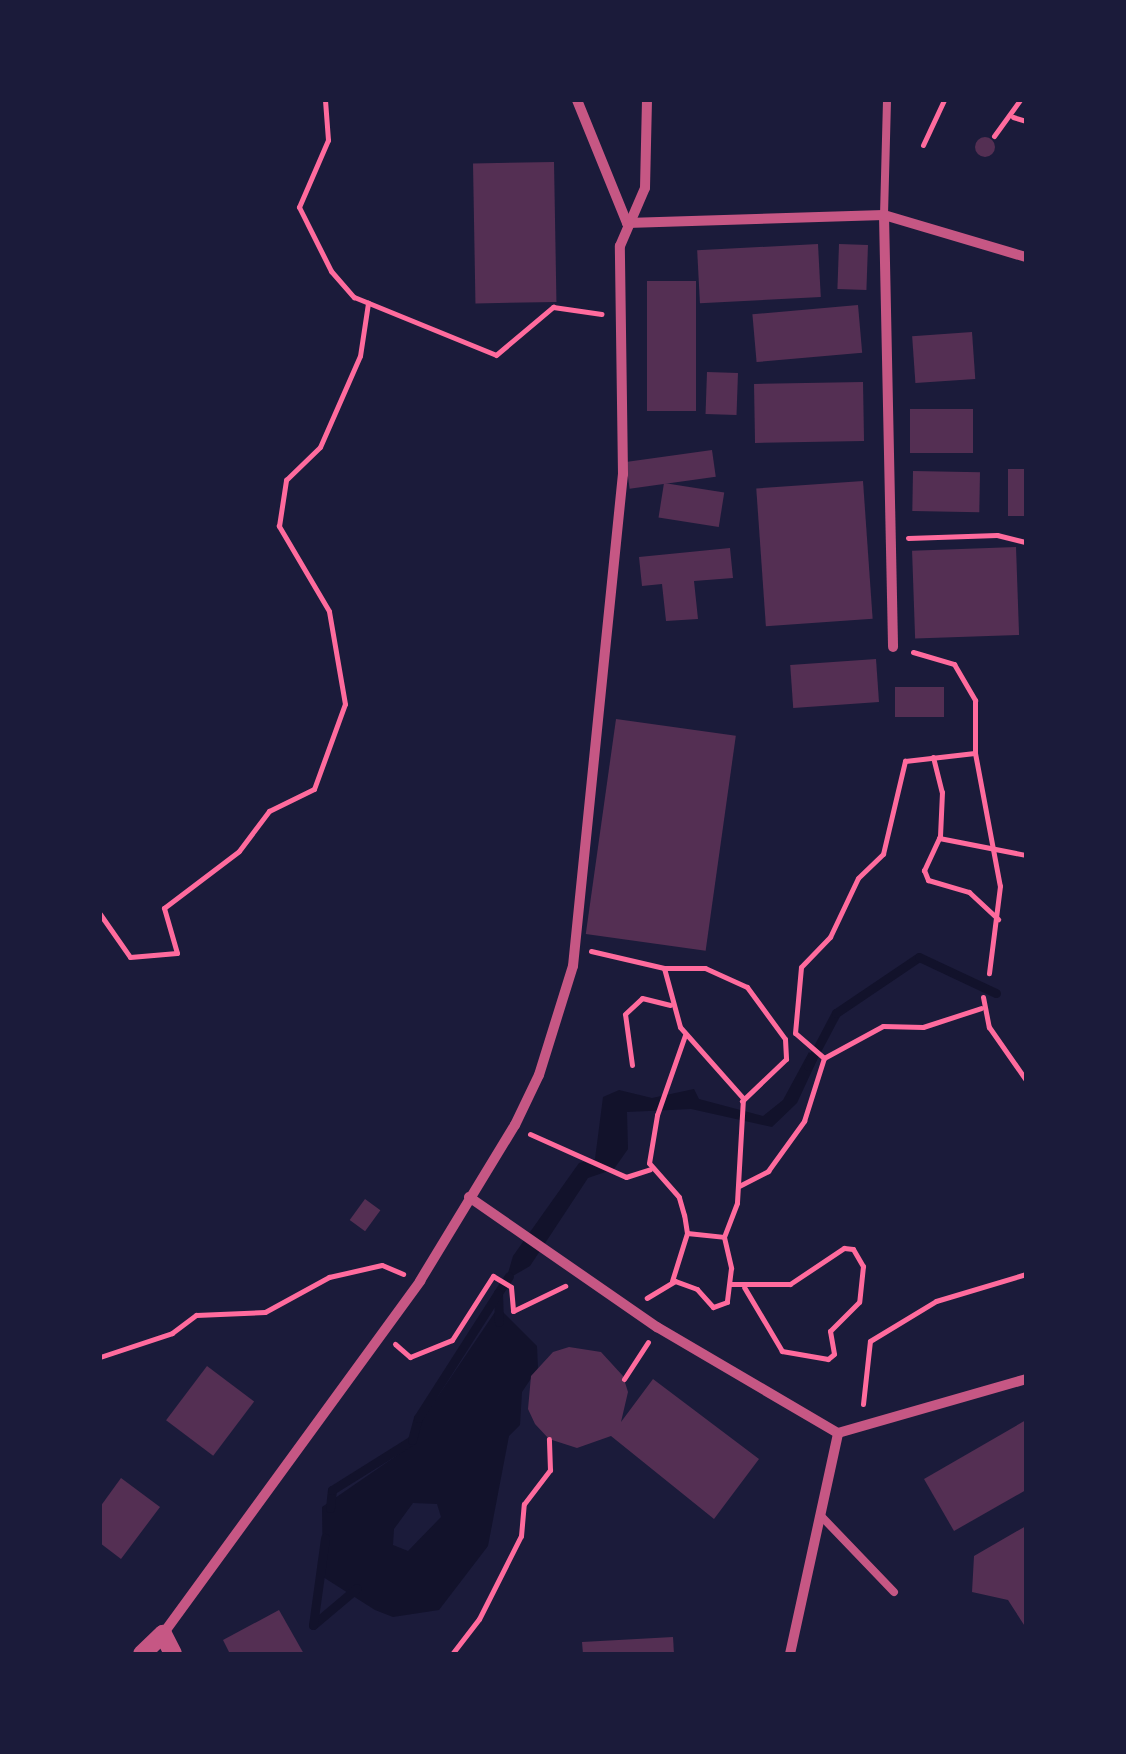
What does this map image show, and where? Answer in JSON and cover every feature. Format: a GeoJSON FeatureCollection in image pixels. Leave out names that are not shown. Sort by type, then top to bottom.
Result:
{"type":"FeatureCollection","features":[{"type":"Feature","properties":{"kind":"street"},"geometry":{"type":"LineString","coordinates":[[577,100],[628,223]]}},
{"type":"Feature","properties":{"kind":"street"},"geometry":{"type":"LineString","coordinates":[[142,1654],[163,1634],[420,1281],[515,1124],[539,1075],[577,949],[623,474],[620,246],[645,188],[647,100]]}},
{"type":"Feature","properties":{"kind":"street"},"geometry":{"type":"LineString","coordinates":[[628,223],[672,216],[884,215],[1026,258]]}},
{"type":"Feature","properties":{"kind":"street"},"geometry":{"type":"LineString","coordinates":[[884,215],[893,647]]}},
{"type":"Feature","properties":{"kind":"street"},"geometry":{"type":"LineString","coordinates":[[470,1197],[657,1327],[838,1433],[1026,1379]]}},
{"type":"Feature","properties":{"kind":"street"},"geometry":{"type":"LineString","coordinates":[[790,1654],[838,1433]]}},
{"type":"Feature","properties":{"kind":"street"},"geometry":{"type":"LineString","coordinates":[[163,1634],[173,1654]]}},
{"type":"Feature","properties":{"kind":"lane"},"geometry":{"type":"LineString","coordinates":[[884,215],[887,100]]}},
{"type":"Feature","properties":{"kind":"lane"},"geometry":{"type":"LineString","coordinates":[[822,1517],[894,1592]]}},
{"type":"Feature","properties":{"kind":"path"},"geometry":{"type":"LineString","coordinates":[[324,100],[328,140],[299,207],[332,271],[354,297],[496,356],[552,307],[618,317]]}},
{"type":"Feature","properties":{"kind":"path"},"geometry":{"type":"LineString","coordinates":[[923,145],[944,100]]}},
{"type":"Feature","properties":{"kind":"path"},"geometry":{"type":"LineString","coordinates":[[994,136],[1013,118],[1024,100]]}},
{"type":"Feature","properties":{"kind":"path"},"geometry":{"type":"LineString","coordinates":[[1013,118],[1026,121]]}},
{"type":"Feature","properties":{"kind":"path"},"geometry":{"type":"LineString","coordinates":[[100,914],[130,958],[177,953],[164,908],[239,851],[269,811],[314,789],[345,704],[329,611],[279,526],[286,480],[320,447],[360,356],[368,303]]}},
{"type":"Feature","properties":{"kind":"path"},"geometry":{"type":"LineString","coordinates":[[890,539],[997,535],[1026,542]]}},
{"type":"Feature","properties":{"kind":"path"},"geometry":{"type":"LineString","coordinates":[[893,647],[954,664],[976,700],[975,753],[992,848],[999,919],[989,973]]}},
{"type":"Feature","properties":{"kind":"path"},"geometry":{"type":"LineString","coordinates":[[823,1057],[812,1052],[795,1033],[802,967],[830,936],[858,878],[883,854],[905,761],[975,753]]}},
{"type":"Feature","properties":{"kind":"path"},"geometry":{"type":"LineString","coordinates":[[933,757],[942,792],[939,838],[924,870],[928,880],[969,892],[999,919]]}},
{"type":"Feature","properties":{"kind":"path"},"geometry":{"type":"LineString","coordinates":[[939,838],[1026,855]]}},
{"type":"Feature","properties":{"kind":"path"},"geometry":{"type":"LineString","coordinates":[[577,949],[664,968],[705,968],[747,988],[786,1039],[786,1060],[742,1102]]}},
{"type":"Feature","properties":{"kind":"path"},"geometry":{"type":"LineString","coordinates":[[664,968],[670,1005],[685,1034],[742,1102],[740,1186],[724,1236],[730,1284],[727,1302],[713,1307],[697,1289],[672,1281]]}},
{"type":"Feature","properties":{"kind":"path"},"geometry":{"type":"LineString","coordinates":[[984,997],[981,1008],[1026,1080]]}},
{"type":"Feature","properties":{"kind":"path"},"geometry":{"type":"LineString","coordinates":[[632,1065],[625,1014],[642,998],[670,1005]]}},
{"type":"Feature","properties":{"kind":"path"},"geometry":{"type":"LineString","coordinates":[[740,1186],[768,1171],[804,1121],[823,1057],[883,1026],[922,1027],[981,1008]]}},
{"type":"Feature","properties":{"kind":"path"},"geometry":{"type":"LineString","coordinates":[[650,1168],[657,1115],[685,1034]]}},
{"type":"Feature","properties":{"kind":"path"},"geometry":{"type":"LineString","coordinates":[[515,1124],[567,1156],[596,1161],[626,1177],[650,1168]]}},
{"type":"Feature","properties":{"kind":"path"},"geometry":{"type":"LineString","coordinates":[[634,1310],[672,1281],[688,1233],[679,1197],[650,1168]]}},
{"type":"Feature","properties":{"kind":"path"},"geometry":{"type":"LineString","coordinates":[[688,1233],[724,1236]]}},
{"type":"Feature","properties":{"kind":"path"},"geometry":{"type":"LineString","coordinates":[[730,1284],[790,1284],[844,1248],[853,1249],[863,1266],[859,1302],[830,1331],[834,1354],[828,1360],[782,1351],[744,1287]]}},
{"type":"Feature","properties":{"kind":"path"},"geometry":{"type":"LineString","coordinates":[[100,1357],[172,1333],[196,1315],[265,1312],[328,1278],[382,1265],[420,1281]]}},
{"type":"Feature","properties":{"kind":"path"},"geometry":{"type":"LineString","coordinates":[[861,1427],[870,1341],[936,1301],[1026,1274]]}},
{"type":"Feature","properties":{"kind":"path"},"geometry":{"type":"LineString","coordinates":[[382,1332],[410,1356],[452,1340],[493,1276],[511,1287],[513,1311],[565,1286]]}},
{"type":"Feature","properties":{"kind":"path"},"geometry":{"type":"LineString","coordinates":[[624,1379],[657,1327]]}},
{"type":"Feature","properties":{"kind":"path"},"geometry":{"type":"LineString","coordinates":[[452,1654],[479,1619],[521,1536],[524,1504],[550,1470],[550,1439]]}},
{"type":"Feature","properties":{"kind":"shaded area"},"geometry":{"type":"Polygon","coordinates":[[[809,1052],[817,1060],[797,1103],[772,1127],[691,1109],[627,1112],[628,1149],[614,1169],[588,1178],[530,1266],[506,1280],[513,1256],[579,1163],[595,1159],[603,1097],[619,1090],[652,1098],[694,1089],[699,1099],[763,1116],[783,1100],[809,1052]]]}},
{"type":"Feature","properties":{"kind":"shaded area"},"geometry":{"type":"Polygon","coordinates":[[[502,1311],[537,1346],[538,1368],[522,1392],[520,1425],[509,1436],[488,1546],[439,1610],[393,1617],[323,1577],[322,1507],[399,1454],[495,1312],[502,1311]],[[413,1503],[394,1529],[393,1545],[408,1551],[441,1517],[437,1504],[413,1503]]]}},
{"type":"Feature","properties":{"kind":"building"},"geometry":{"type":"Polygon","coordinates":[[[985,137],[995,147],[985,157],[975,147],[985,137]]]}},
{"type":"Feature","properties":{"kind":"building"},"geometry":{"type":"Polygon","coordinates":[[[554,162],[556,302],[475,303],[473,163],[554,162]]]}},
{"type":"Feature","properties":{"kind":"building"},"geometry":{"type":"Polygon","coordinates":[[[818,244],[821,297],[700,303],[697,250],[818,244]]]}},
{"type":"Feature","properties":{"kind":"building"},"geometry":{"type":"Polygon","coordinates":[[[839,244],[868,245],[866,290],[837,289],[839,244]]]}},
{"type":"Feature","properties":{"kind":"building"},"geometry":{"type":"Polygon","coordinates":[[[647,281],[696,281],[696,411],[647,411],[647,281]]]}},
{"type":"Feature","properties":{"kind":"building"},"geometry":{"type":"Polygon","coordinates":[[[858,305],[862,353],[757,362],[752,314],[858,305]]]}},
{"type":"Feature","properties":{"kind":"building"},"geometry":{"type":"Polygon","coordinates":[[[972,332],[975,379],[915,383],[912,336],[972,332]]]}},
{"type":"Feature","properties":{"kind":"building"},"geometry":{"type":"Polygon","coordinates":[[[707,372],[738,373],[737,415],[706,414],[707,372]]]}},
{"type":"Feature","properties":{"kind":"building"},"geometry":{"type":"Polygon","coordinates":[[[863,382],[864,441],[755,443],[754,384],[863,382]]]}},
{"type":"Feature","properties":{"kind":"building"},"geometry":{"type":"Polygon","coordinates":[[[910,409],[973,409],[973,453],[910,453],[910,409]]]}},
{"type":"Feature","properties":{"kind":"building"},"geometry":{"type":"Polygon","coordinates":[[[712,450],[716,477],[630,489],[626,462],[712,450]]]}},
{"type":"Feature","properties":{"kind":"building"},"geometry":{"type":"Polygon","coordinates":[[[1008,469],[1026,469],[1026,516],[1008,516],[1008,469]]]}},
{"type":"Feature","properties":{"kind":"building"},"geometry":{"type":"Polygon","coordinates":[[[913,471],[980,472],[979,512],[912,511],[913,471]]]}},
{"type":"Feature","properties":{"kind":"building"},"geometry":{"type":"Polygon","coordinates":[[[863,481],[873,619],[766,626],[756,488],[863,481]]]}},
{"type":"Feature","properties":{"kind":"building"},"geometry":{"type":"Polygon","coordinates":[[[664,483],[724,493],[719,527],[659,518],[664,483]]]}},
{"type":"Feature","properties":{"kind":"building"},"geometry":{"type":"Polygon","coordinates":[[[1016,547],[1019,635],[915,639],[912,551],[1016,547]]]}},
{"type":"Feature","properties":{"kind":"building"},"geometry":{"type":"Polygon","coordinates":[[[730,548],[733,578],[694,581],[698,619],[666,621],[662,584],[642,586],[639,557],[730,548]]]}},
{"type":"Feature","properties":{"kind":"building"},"geometry":{"type":"Polygon","coordinates":[[[876,659],[879,702],[793,708],[790,665],[876,659]]]}},
{"type":"Feature","properties":{"kind":"building"},"geometry":{"type":"Polygon","coordinates":[[[895,687],[944,687],[944,717],[895,717],[895,687]]]}},
{"type":"Feature","properties":{"kind":"building"},"geometry":{"type":"Polygon","coordinates":[[[616,719],[736,736],[706,951],[586,934],[616,719]]]}},
{"type":"Feature","properties":{"kind":"building"},"geometry":{"type":"Polygon","coordinates":[[[365,1199],[380,1210],[365,1231],[350,1220],[365,1199]]]}},
{"type":"Feature","properties":{"kind":"building"},"geometry":{"type":"Polygon","coordinates":[[[569,1347],[601,1352],[623,1376],[628,1392],[621,1422],[653,1379],[759,1459],[714,1519],[611,1436],[577,1448],[549,1439],[535,1424],[528,1409],[531,1376],[553,1352],[569,1347]]]}},
{"type":"Feature","properties":{"kind":"building"},"geometry":{"type":"Polygon","coordinates":[[[207,1366],[254,1402],[213,1456],[166,1420],[207,1366]]]}},
{"type":"Feature","properties":{"kind":"building"},"geometry":{"type":"Polygon","coordinates":[[[1026,1420],[1026,1490],[954,1531],[924,1479],[1026,1420]]]}},
{"type":"Feature","properties":{"kind":"building"},"geometry":{"type":"Polygon","coordinates":[[[121,1478],[160,1507],[121,1559],[100,1543],[100,1507],[121,1478]]]}},
{"type":"Feature","properties":{"kind":"building"},"geometry":{"type":"Polygon","coordinates":[[[1026,1526],[1026,1628],[1008,1600],[972,1592],[974,1556],[1026,1526]]]}},
{"type":"Feature","properties":{"kind":"building"},"geometry":{"type":"Polygon","coordinates":[[[279,1610],[304,1654],[230,1654],[223,1640],[279,1610]]]}},
{"type":"Feature","properties":{"kind":"building"},"geometry":{"type":"Polygon","coordinates":[[[673,1637],[674,1654],[583,1654],[582,1642],[673,1637]]]}},
{"type":"Feature","properties":{"kind":"waterway"},"geometry":{"type":"LineString","coordinates":[[808,1066],[836,1013],[919,957],[996,993]]}},
{"type":"Feature","properties":{"kind":"waterway"},"geometry":{"type":"LineString","coordinates":[[499,1322],[498,1293],[509,1276]]}},
{"type":"Feature","properties":{"kind":"waterway"},"geometry":{"type":"LineString","coordinates":[[330,1508],[332,1490],[412,1440],[418,1418],[498,1293]]}},
{"type":"Feature","properties":{"kind":"waterway"},"geometry":{"type":"LineString","coordinates":[[313,1625],[325,1538]]}},
{"type":"Feature","properties":{"kind":"waterway"},"geometry":{"type":"LineString","coordinates":[[313,1625],[357,1588]]}}]}
